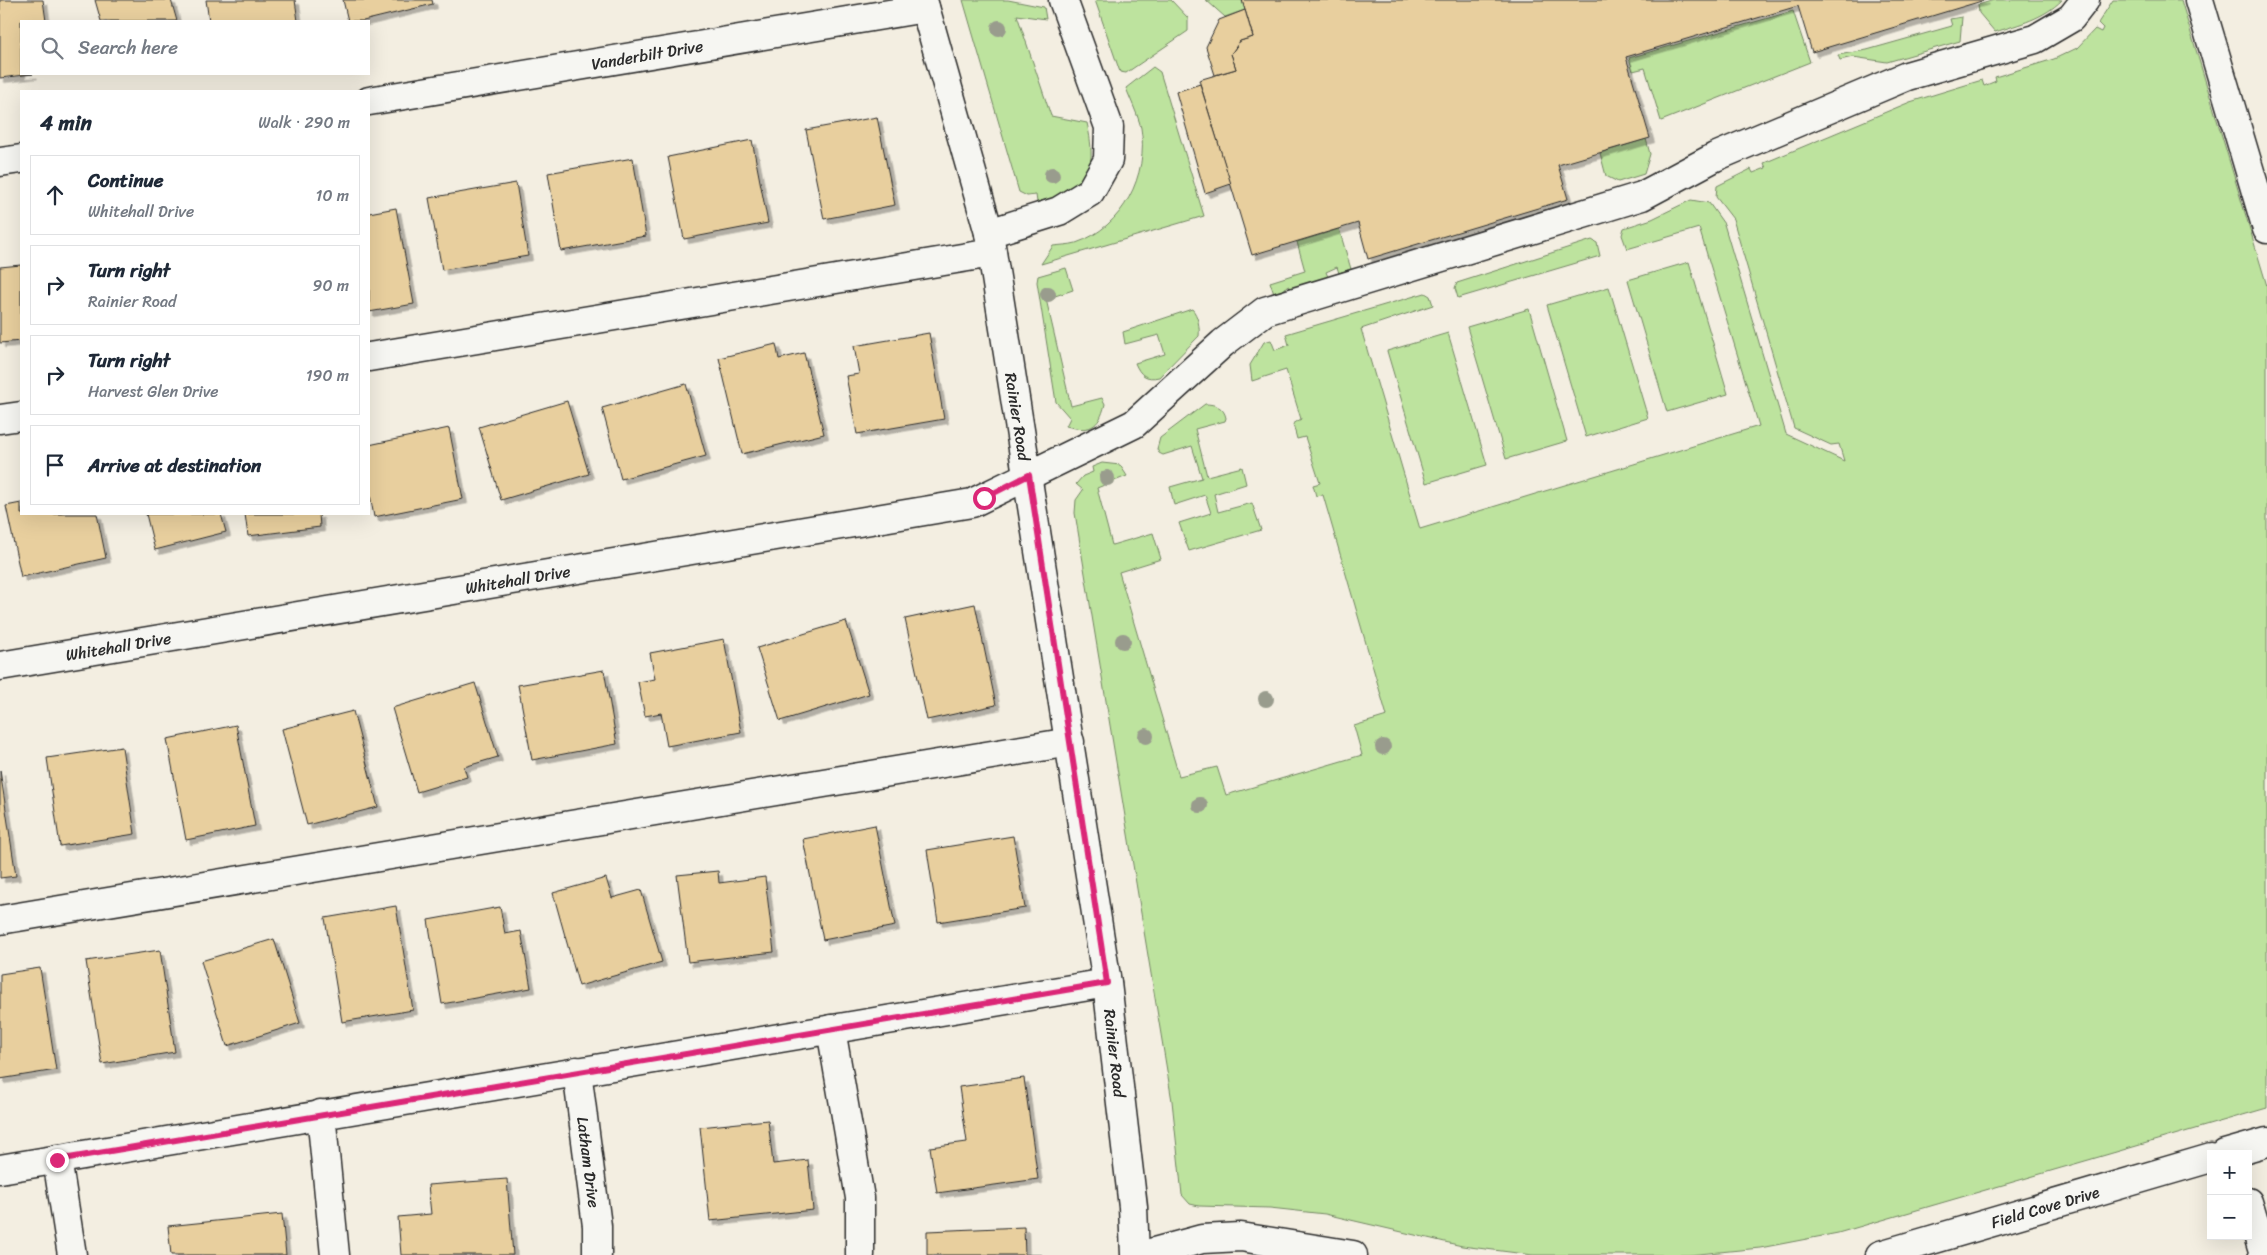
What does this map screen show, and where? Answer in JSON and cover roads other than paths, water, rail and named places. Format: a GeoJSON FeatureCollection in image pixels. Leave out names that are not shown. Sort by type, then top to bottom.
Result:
{"type":"FeatureCollection","features":[{"type":"Feature","properties":{"kind":"street"},"geometry":{"type":"LineString","coordinates":[[370,357],[991,243],[1059,211],[1090,192],[1108,160],[1109,127],[1063,0]]}},
{"type":"Feature","properties":{"kind":"street","name":"Whitehall Drive"},"geometry":{"type":"LineString","coordinates":[[0,666],[972,503],[1134,424],[1223,343],[1265,311],[1642,196],[1715,157],[1907,76],[2035,39],[2072,18],[2085,0]]}},
{"type":"Feature","properties":{"kind":"street"},"geometry":{"type":"LineString","coordinates":[[2199,0],[2267,229]]}},
{"type":"Feature","properties":{"kind":"street","name":"Rainier Road"},"geometry":{"type":"LineString","coordinates":[[924,4],[991,243],[1029,475],[1107,983],[1133,1206],[1135,1255]]}},
{"type":"Feature","properties":{"kind":"street","name":"Vanderbilt Drive"},"geometry":{"type":"LineString","coordinates":[[370,101],[924,4]]}},
{"type":"Feature","properties":{"kind":"street"},"geometry":{"type":"LineString","coordinates":[[0,162],[20,159]]}},
{"type":"Feature","properties":{"kind":"street"},"geometry":{"type":"LineString","coordinates":[[0,420],[20,416]]}},
{"type":"Feature","properties":{"kind":"street"},"geometry":{"type":"LineString","coordinates":[[0,920],[1070,742]]}},
{"type":"Feature","properties":{"kind":"street"},"geometry":{"type":"LineString","coordinates":[[0,1169],[1107,983]]}},
{"type":"Feature","properties":{"kind":"street"},"geometry":{"type":"LineString","coordinates":[[831,1029],[860,1198],[860,1255]]}},
{"type":"Feature","properties":{"kind":"street","name":"Latham Drive"},"geometry":{"type":"LineString","coordinates":[[577,1071],[597,1226],[597,1255]]}},
{"type":"Feature","properties":{"kind":"street"},"geometry":{"type":"LineString","coordinates":[[321,1114],[335,1255]]}},
{"type":"Feature","properties":{"kind":"street","name":"Field Cove Drive"},"geometry":{"type":"LineString","coordinates":[[2240,1150],[2267,1142]]}},
{"type":"Feature","properties":{"kind":"street"},"geometry":{"type":"LineString","coordinates":[[57,1160],[72,1255]]}},
{"type":"Feature","properties":{"kind":"street","name":"Field Cove Drive"},"geometry":{"type":"LineString","coordinates":[[1880,1255],[2207,1160]]}},
{"type":"Feature","properties":{"kind":"street"},"geometry":{"type":"LineString","coordinates":[[2252,1215],[2264,1255]]}},
{"type":"Feature","properties":{"kind":"street"},"geometry":{"type":"LineString","coordinates":[[1143,1255],[1202,1239],[1241,1237],[1353,1255]]}}]}
